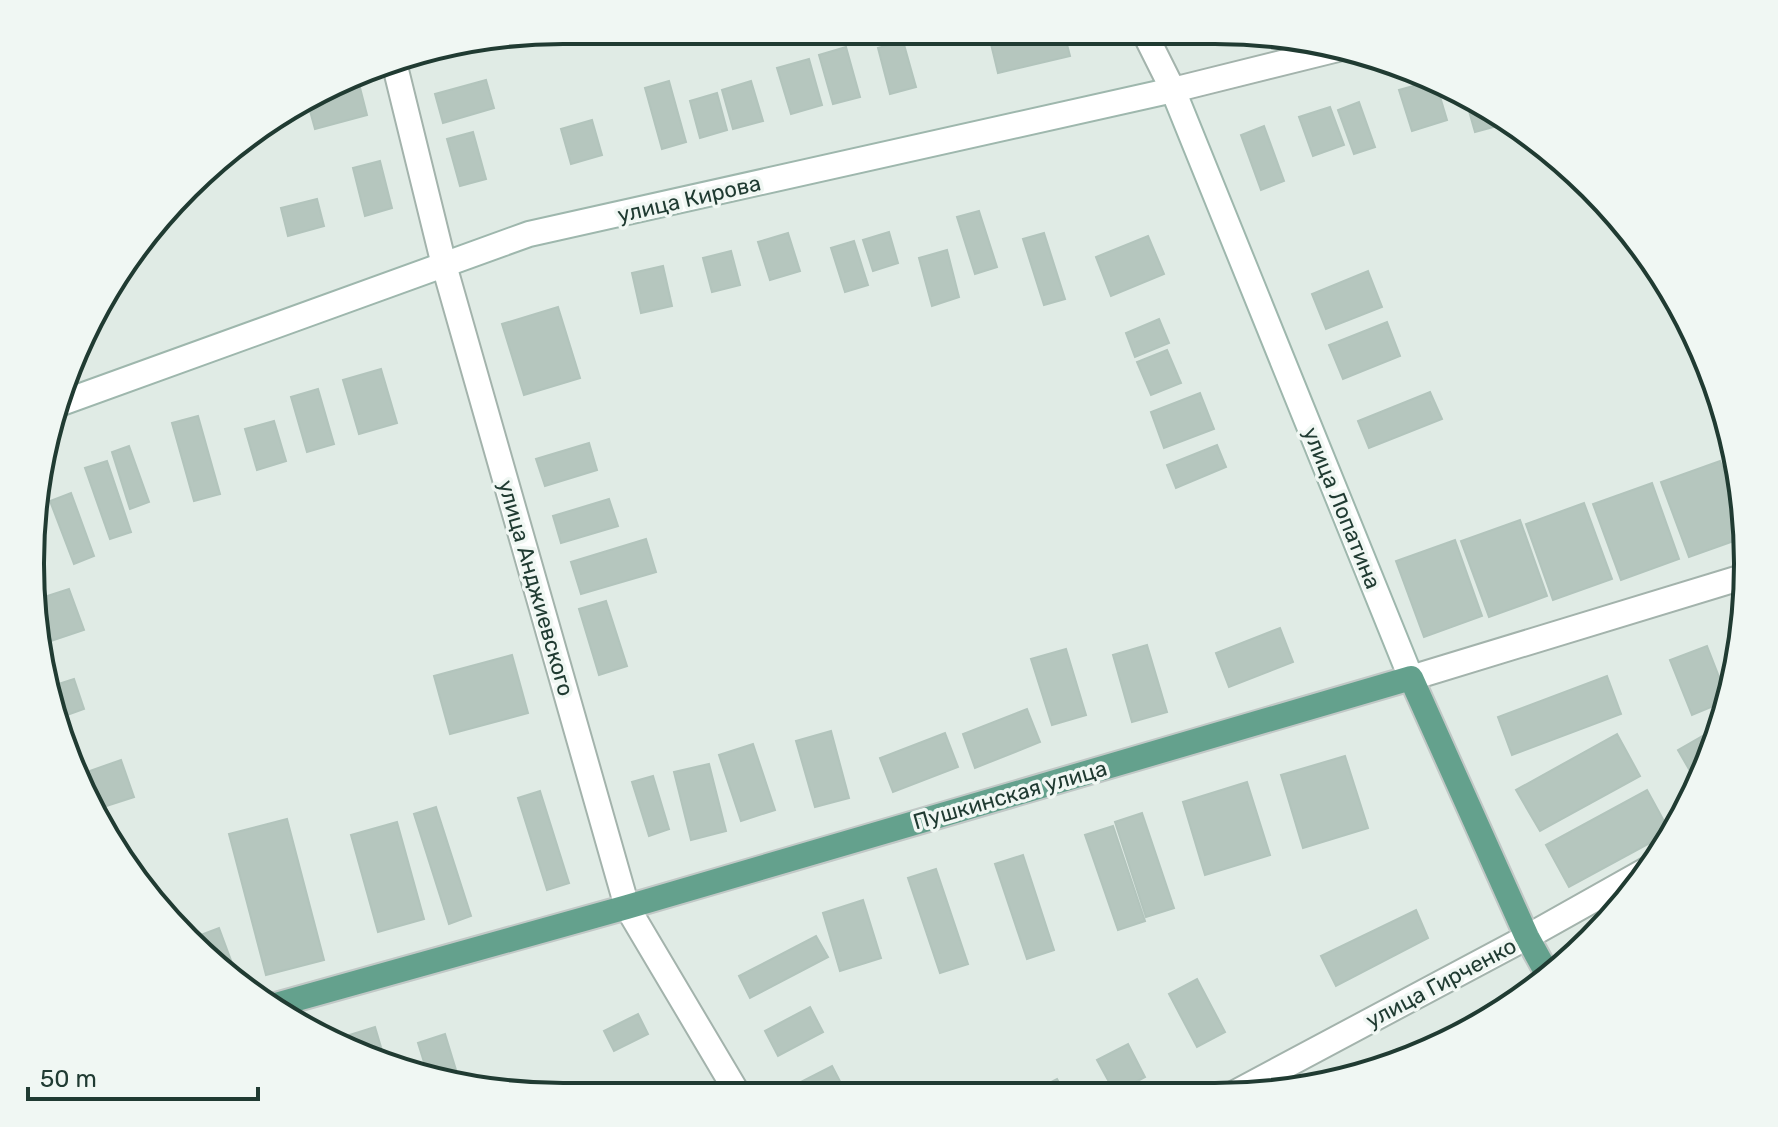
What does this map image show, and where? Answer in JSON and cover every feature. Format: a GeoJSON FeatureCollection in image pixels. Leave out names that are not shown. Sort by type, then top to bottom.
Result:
{"type":"FeatureCollection","features":[{"type":"Feature","properties":{"kind":"main road","name":"Пушкинская улица"},"geometry":{"type":"LineString","coordinates":[[286,1002],[627,907],[1411,678]]}},
{"type":"Feature","properties":{"kind":"main road","name":"улица Лопатина"},"geometry":{"type":"LineString","coordinates":[[1411,678],[1527,937],[1543,966]]}},
{"type":"Feature","properties":{"kind":"street","name":"улица Лопатина"},"geometry":{"type":"LineString","coordinates":[[1150,44],[1173,90],[1411,678]]}},
{"type":"Feature","properties":{"kind":"street","name":"улица Кирова"},"geometry":{"type":"LineString","coordinates":[[71,400],[529,234],[1173,90],[1317,54]]}},
{"type":"Feature","properties":{"kind":"street","name":"улица Анджиевского"},"geometry":{"type":"LineString","coordinates":[[396,72],[444,265],[627,907],[731,1083]]}},
{"type":"Feature","properties":{"kind":"street","name":"Пушкинская улица"},"geometry":{"type":"LineString","coordinates":[[1411,678],[1734,580]]}},
{"type":"Feature","properties":{"kind":"street","name":"улица Гирченко"},"geometry":{"type":"LineString","coordinates":[[1257,1081],[1626,882]]}},
{"type":"Feature","properties":{"kind":"building"},"geometry":{"type":"Polygon","coordinates":[[[904,44],[916,87],[890,94],[878,48],[904,44]]]}},
{"type":"Feature","properties":{"kind":"building"},"geometry":{"type":"Polygon","coordinates":[[[991,44],[1067,44],[1070,56],[998,73],[991,44]]]}},
{"type":"Feature","properties":{"kind":"building"},"geometry":{"type":"Polygon","coordinates":[[[846,47],[860,97],[833,104],[819,55],[846,47]]]}},
{"type":"Feature","properties":{"kind":"building"},"geometry":{"type":"Polygon","coordinates":[[[809,59],[822,105],[791,114],[777,68],[809,59]]]}},
{"type":"Feature","properties":{"kind":"building"},"geometry":{"type":"Polygon","coordinates":[[[486,80],[494,108],[443,123],[435,94],[486,80]]]}},
{"type":"Feature","properties":{"kind":"building"},"geometry":{"type":"Polygon","coordinates":[[[669,81],[686,142],[662,149],[645,88],[669,81]]]}},
{"type":"Feature","properties":{"kind":"building"},"geometry":{"type":"Polygon","coordinates":[[[751,81],[763,121],[733,129],[722,90],[751,81]]]}},
{"type":"Feature","properties":{"kind":"building"},"geometry":{"type":"Polygon","coordinates":[[[1416,85],[1440,96],[1447,120],[1412,131],[1399,90],[1416,85]]]}},
{"type":"Feature","properties":{"kind":"building"},"geometry":{"type":"Polygon","coordinates":[[[360,86],[367,115],[315,129],[310,111],[360,86]]]}},
{"type":"Feature","properties":{"kind":"building"},"geometry":{"type":"Polygon","coordinates":[[[717,93],[727,130],[700,138],[690,101],[717,93]]]}},
{"type":"Feature","properties":{"kind":"building"},"geometry":{"type":"Polygon","coordinates":[[[1359,102],[1375,147],[1354,154],[1338,110],[1359,102]]]}},
{"type":"Feature","properties":{"kind":"building"},"geometry":{"type":"Polygon","coordinates":[[[1330,107],[1344,145],[1313,156],[1299,117],[1330,107]]]}},
{"type":"Feature","properties":{"kind":"building"},"geometry":{"type":"Polygon","coordinates":[[[1469,111],[1494,127],[1475,132],[1469,111]]]}},
{"type":"Feature","properties":{"kind":"building"},"geometry":{"type":"Polygon","coordinates":[[[592,120],[602,155],[571,164],[561,129],[592,120]]]}},
{"type":"Feature","properties":{"kind":"building"},"geometry":{"type":"Polygon","coordinates":[[[1264,126],[1284,181],[1261,190],[1241,135],[1264,126]]]}},
{"type":"Feature","properties":{"kind":"building"},"geometry":{"type":"Polygon","coordinates":[[[473,132],[486,179],[460,186],[447,139],[473,132]]]}},
{"type":"Feature","properties":{"kind":"building"},"geometry":{"type":"Polygon","coordinates":[[[380,161],[392,208],[365,216],[353,168],[380,161]]]}},
{"type":"Feature","properties":{"kind":"building"},"geometry":{"type":"Polygon","coordinates":[[[317,199],[324,226],[288,236],[281,208],[317,199]]]}},
{"type":"Feature","properties":{"kind":"building"},"geometry":{"type":"Polygon","coordinates":[[[979,211],[997,267],[975,274],[957,217],[979,211]]]}},
{"type":"Feature","properties":{"kind":"building"},"geometry":{"type":"Polygon","coordinates":[[[889,232],[898,263],[873,271],[863,240],[889,232]]]}},
{"type":"Feature","properties":{"kind":"building"},"geometry":{"type":"Polygon","coordinates":[[[788,233],[800,271],[770,280],[758,242],[788,233]]]}},
{"type":"Feature","properties":{"kind":"building"},"geometry":{"type":"Polygon","coordinates":[[[1044,233],[1065,299],[1044,305],[1023,239],[1044,233]]]}},
{"type":"Feature","properties":{"kind":"building"},"geometry":{"type":"Polygon","coordinates":[[[1148,236],[1164,274],[1111,296],[1096,257],[1148,236]]]}},
{"type":"Feature","properties":{"kind":"building"},"geometry":{"type":"Polygon","coordinates":[[[854,241],[868,285],[845,292],[831,248],[854,241]]]}},
{"type":"Feature","properties":{"kind":"building"},"geometry":{"type":"Polygon","coordinates":[[[947,250],[959,297],[932,306],[919,258],[947,250]]]}},
{"type":"Feature","properties":{"kind":"building"},"geometry":{"type":"Polygon","coordinates":[[[731,251],[740,285],[712,292],[703,258],[731,251]]]}},
{"type":"Feature","properties":{"kind":"building"},"geometry":{"type":"Polygon","coordinates":[[[663,266],[672,306],[641,313],[632,273],[663,266]]]}},
{"type":"Feature","properties":{"kind":"building"},"geometry":{"type":"Polygon","coordinates":[[[1368,271],[1382,307],[1326,329],[1312,294],[1368,271]]]}},
{"type":"Feature","properties":{"kind":"building"},"geometry":{"type":"Polygon","coordinates":[[[558,307],[580,378],[524,395],[502,324],[558,307]]]}},
{"type":"Feature","properties":{"kind":"building"},"geometry":{"type":"Polygon","coordinates":[[[1159,319],[1169,343],[1135,357],[1126,333],[1159,319]]]}},
{"type":"Feature","properties":{"kind":"building"},"geometry":{"type":"Polygon","coordinates":[[[1387,322],[1400,356],[1343,379],[1329,345],[1387,322]]]}},
{"type":"Feature","properties":{"kind":"building"},"geometry":{"type":"Polygon","coordinates":[[[1167,350],[1181,383],[1151,395],[1137,362],[1167,350]]]}},
{"type":"Feature","properties":{"kind":"building"},"geometry":{"type":"Polygon","coordinates":[[[381,369],[397,423],[359,434],[343,380],[381,369]]]}},
{"type":"Feature","properties":{"kind":"building"},"geometry":{"type":"Polygon","coordinates":[[[318,389],[334,444],[307,452],[291,397],[318,389]]]}},
{"type":"Feature","properties":{"kind":"building"},"geometry":{"type":"Polygon","coordinates":[[[1430,392],[1442,419],[1369,448],[1358,421],[1430,392]]]}},
{"type":"Feature","properties":{"kind":"building"},"geometry":{"type":"Polygon","coordinates":[[[1200,393],[1214,429],[1164,448],[1151,412],[1200,393]]]}},
{"type":"Feature","properties":{"kind":"building"},"geometry":{"type":"Polygon","coordinates":[[[198,416],[220,494],[194,501],[172,423],[198,416]]]}},
{"type":"Feature","properties":{"kind":"building"},"geometry":{"type":"Polygon","coordinates":[[[274,421],[286,461],[257,470],[245,429],[274,421]]]}},
{"type":"Feature","properties":{"kind":"building"},"geometry":{"type":"Polygon","coordinates":[[[589,443],[597,470],[545,486],[536,459],[589,443]]]}},
{"type":"Feature","properties":{"kind":"building"},"geometry":{"type":"Polygon","coordinates":[[[1217,445],[1226,467],[1176,488],[1167,465],[1217,445]]]}},
{"type":"Feature","properties":{"kind":"building"},"geometry":{"type":"Polygon","coordinates":[[[129,446],[149,502],[130,509],[112,452],[129,446]]]}},
{"type":"Feature","properties":{"kind":"building"},"geometry":{"type":"Polygon","coordinates":[[[107,461],[131,532],[110,539],[85,468],[107,461]]]}},
{"type":"Feature","properties":{"kind":"building"},"geometry":{"type":"Polygon","coordinates":[[[1720,461],[1730,496],[1733,541],[1689,557],[1661,482],[1720,461]]]}},
{"type":"Feature","properties":{"kind":"building"},"geometry":{"type":"Polygon","coordinates":[[[1652,483],[1679,559],[1621,580],[1593,504],[1652,483]]]}},
{"type":"Feature","properties":{"kind":"building"},"geometry":{"type":"Polygon","coordinates":[[[71,493],[94,556],[74,564],[50,501],[71,493]]]}},
{"type":"Feature","properties":{"kind":"building"},"geometry":{"type":"Polygon","coordinates":[[[609,499],[618,526],[561,543],[553,516],[609,499]]]}},
{"type":"Feature","properties":{"kind":"building"},"geometry":{"type":"Polygon","coordinates":[[[1584,503],[1612,579],[1553,600],[1526,524],[1584,503]]]}},
{"type":"Feature","properties":{"kind":"building"},"geometry":{"type":"Polygon","coordinates":[[[1520,520],[1547,596],[1489,617],[1461,541],[1520,520]]]}},
{"type":"Feature","properties":{"kind":"building"},"geometry":{"type":"Polygon","coordinates":[[[646,539],[656,572],[581,594],[571,562],[646,539]]]}},
{"type":"Feature","properties":{"kind":"building"},"geometry":{"type":"Polygon","coordinates":[[[1455,540],[1482,616],[1424,637],[1396,561],[1455,540]]]}},
{"type":"Feature","properties":{"kind":"building"},"geometry":{"type":"Polygon","coordinates":[[[69,589],[84,630],[50,641],[45,597],[69,589]]]}},
{"type":"Feature","properties":{"kind":"building"},"geometry":{"type":"Polygon","coordinates":[[[606,601],[627,666],[599,675],[579,609],[606,601]]]}},
{"type":"Feature","properties":{"kind":"building"},"geometry":{"type":"Polygon","coordinates":[[[1280,628],[1293,662],[1229,687],[1216,653],[1280,628]]]}},
{"type":"Feature","properties":{"kind":"building"},"geometry":{"type":"Polygon","coordinates":[[[1147,645],[1167,712],[1132,722],[1113,655],[1147,645]]]}},
{"type":"Feature","properties":{"kind":"building"},"geometry":{"type":"Polygon","coordinates":[[[1707,646],[1720,680],[1713,706],[1692,715],[1670,660],[1707,646]]]}},
{"type":"Feature","properties":{"kind":"building"},"geometry":{"type":"Polygon","coordinates":[[[1066,649],[1086,715],[1052,725],[1031,659],[1066,649]]]}},
{"type":"Feature","properties":{"kind":"building"},"geometry":{"type":"Polygon","coordinates":[[[512,655],[528,713],[450,734],[434,676],[512,655]]]}},
{"type":"Feature","properties":{"kind":"building"},"geometry":{"type":"Polygon","coordinates":[[[1607,676],[1621,714],[1512,755],[1498,717],[1607,676]]]}},
{"type":"Feature","properties":{"kind":"building"},"geometry":{"type":"Polygon","coordinates":[[[74,679],[84,709],[67,715],[59,684],[74,679]]]}},
{"type":"Feature","properties":{"kind":"building"},"geometry":{"type":"Polygon","coordinates":[[[1027,709],[1040,742],[975,768],[963,734],[1027,709]]]}},
{"type":"Feature","properties":{"kind":"building"},"geometry":{"type":"Polygon","coordinates":[[[831,731],[849,798],[815,807],[796,741],[831,731]]]}},
{"type":"Feature","properties":{"kind":"building"},"geometry":{"type":"Polygon","coordinates":[[[945,733],[958,767],[893,792],[880,758],[945,733]]]}},
{"type":"Feature","properties":{"kind":"building"},"geometry":{"type":"Polygon","coordinates":[[[1617,734],[1640,776],[1540,831],[1516,790],[1617,734]]]}},
{"type":"Feature","properties":{"kind":"building"},"geometry":{"type":"Polygon","coordinates":[[[1704,736],[1690,771],[1678,750],[1704,736]]]}},
{"type":"Feature","properties":{"kind":"building"},"geometry":{"type":"Polygon","coordinates":[[[753,744],[775,810],[741,821],[719,755],[753,744]]]}},
{"type":"Feature","properties":{"kind":"building"},"geometry":{"type":"Polygon","coordinates":[[[1345,756],[1368,828],[1303,848],[1281,775],[1345,756]]]}},
{"type":"Feature","properties":{"kind":"building"},"geometry":{"type":"Polygon","coordinates":[[[121,760],[134,797],[105,806],[88,771],[121,760]]]}},
{"type":"Feature","properties":{"kind":"building"},"geometry":{"type":"Polygon","coordinates":[[[709,764],[726,831],[691,840],[674,772],[709,764]]]}},
{"type":"Feature","properties":{"kind":"building"},"geometry":{"type":"Polygon","coordinates":[[[653,776],[669,829],[649,836],[632,782],[653,776]]]}},
{"type":"Feature","properties":{"kind":"building"},"geometry":{"type":"Polygon","coordinates":[[[1247,782],[1270,855],[1205,875],[1183,802],[1247,782]]]}},
{"type":"Feature","properties":{"kind":"building"},"geometry":{"type":"Polygon","coordinates":[[[1647,790],[1665,822],[1652,842],[1569,887],[1546,845],[1647,790]]]}},
{"type":"Feature","properties":{"kind":"building"},"geometry":{"type":"Polygon","coordinates":[[[540,791],[569,883],[547,890],[518,798],[540,791]]]}},
{"type":"Feature","properties":{"kind":"building"},"geometry":{"type":"Polygon","coordinates":[[[436,807],[471,916],[449,924],[414,814],[436,807]]]}},
{"type":"Feature","properties":{"kind":"building"},"geometry":{"type":"Polygon","coordinates":[[[1142,813],[1174,908],[1146,917],[1115,822],[1142,813]]]}},
{"type":"Feature","properties":{"kind":"building"},"geometry":{"type":"Polygon","coordinates":[[[287,819],[324,960],[266,975],[229,834],[287,819]]]}},
{"type":"Feature","properties":{"kind":"building"},"geometry":{"type":"Polygon","coordinates":[[[397,822],[424,919],[378,932],[351,835],[397,822]]]}},
{"type":"Feature","properties":{"kind":"building"},"geometry":{"type":"Polygon","coordinates":[[[1113,826],[1145,921],[1118,930],[1085,835],[1113,826]]]}},
{"type":"Feature","properties":{"kind":"building"},"geometry":{"type":"Polygon","coordinates":[[[1023,855],[1054,950],[1027,959],[995,864],[1023,855]]]}},
{"type":"Feature","properties":{"kind":"building"},"geometry":{"type":"Polygon","coordinates":[[[936,869],[968,964],[940,973],[908,878],[936,869]]]}},
{"type":"Feature","properties":{"kind":"building"},"geometry":{"type":"Polygon","coordinates":[[[863,900],[881,958],[840,971],[823,913],[863,900]]]}},
{"type":"Feature","properties":{"kind":"building"},"geometry":{"type":"Polygon","coordinates":[[[1416,910],[1428,938],[1336,986],[1321,956],[1416,910]]]}},
{"type":"Feature","properties":{"kind":"building"},"geometry":{"type":"Polygon","coordinates":[[[219,928],[232,963],[221,954],[200,935],[219,928]]]}},
{"type":"Feature","properties":{"kind":"building"},"geometry":{"type":"Polygon","coordinates":[[[816,936],[828,957],[750,998],[739,976],[816,936]]]}},
{"type":"Feature","properties":{"kind":"building"},"geometry":{"type":"Polygon","coordinates":[[[1197,979],[1225,1032],[1197,1047],[1169,994],[1197,979]]]}},
{"type":"Feature","properties":{"kind":"building"},"geometry":{"type":"Polygon","coordinates":[[[810,1007],[823,1032],[778,1056],[765,1031],[810,1007]]]}},
{"type":"Feature","properties":{"kind":"building"},"geometry":{"type":"Polygon","coordinates":[[[638,1014],[648,1034],[614,1051],[604,1031],[638,1014]]]}},
{"type":"Feature","properties":{"kind":"building"},"geometry":{"type":"Polygon","coordinates":[[[375,1027],[382,1049],[365,1043],[348,1035],[375,1027]]]}},
{"type":"Feature","properties":{"kind":"building"},"geometry":{"type":"Polygon","coordinates":[[[445,1034],[457,1072],[424,1064],[418,1043],[445,1034]]]}},
{"type":"Feature","properties":{"kind":"building"},"geometry":{"type":"Polygon","coordinates":[[[1128,1044],[1145,1077],[1134,1083],[1110,1083],[1097,1060],[1128,1044]]]}},
{"type":"Feature","properties":{"kind":"building"},"geometry":{"type":"Polygon","coordinates":[[[832,1066],[841,1083],[799,1083],[832,1066]]]}}]}
